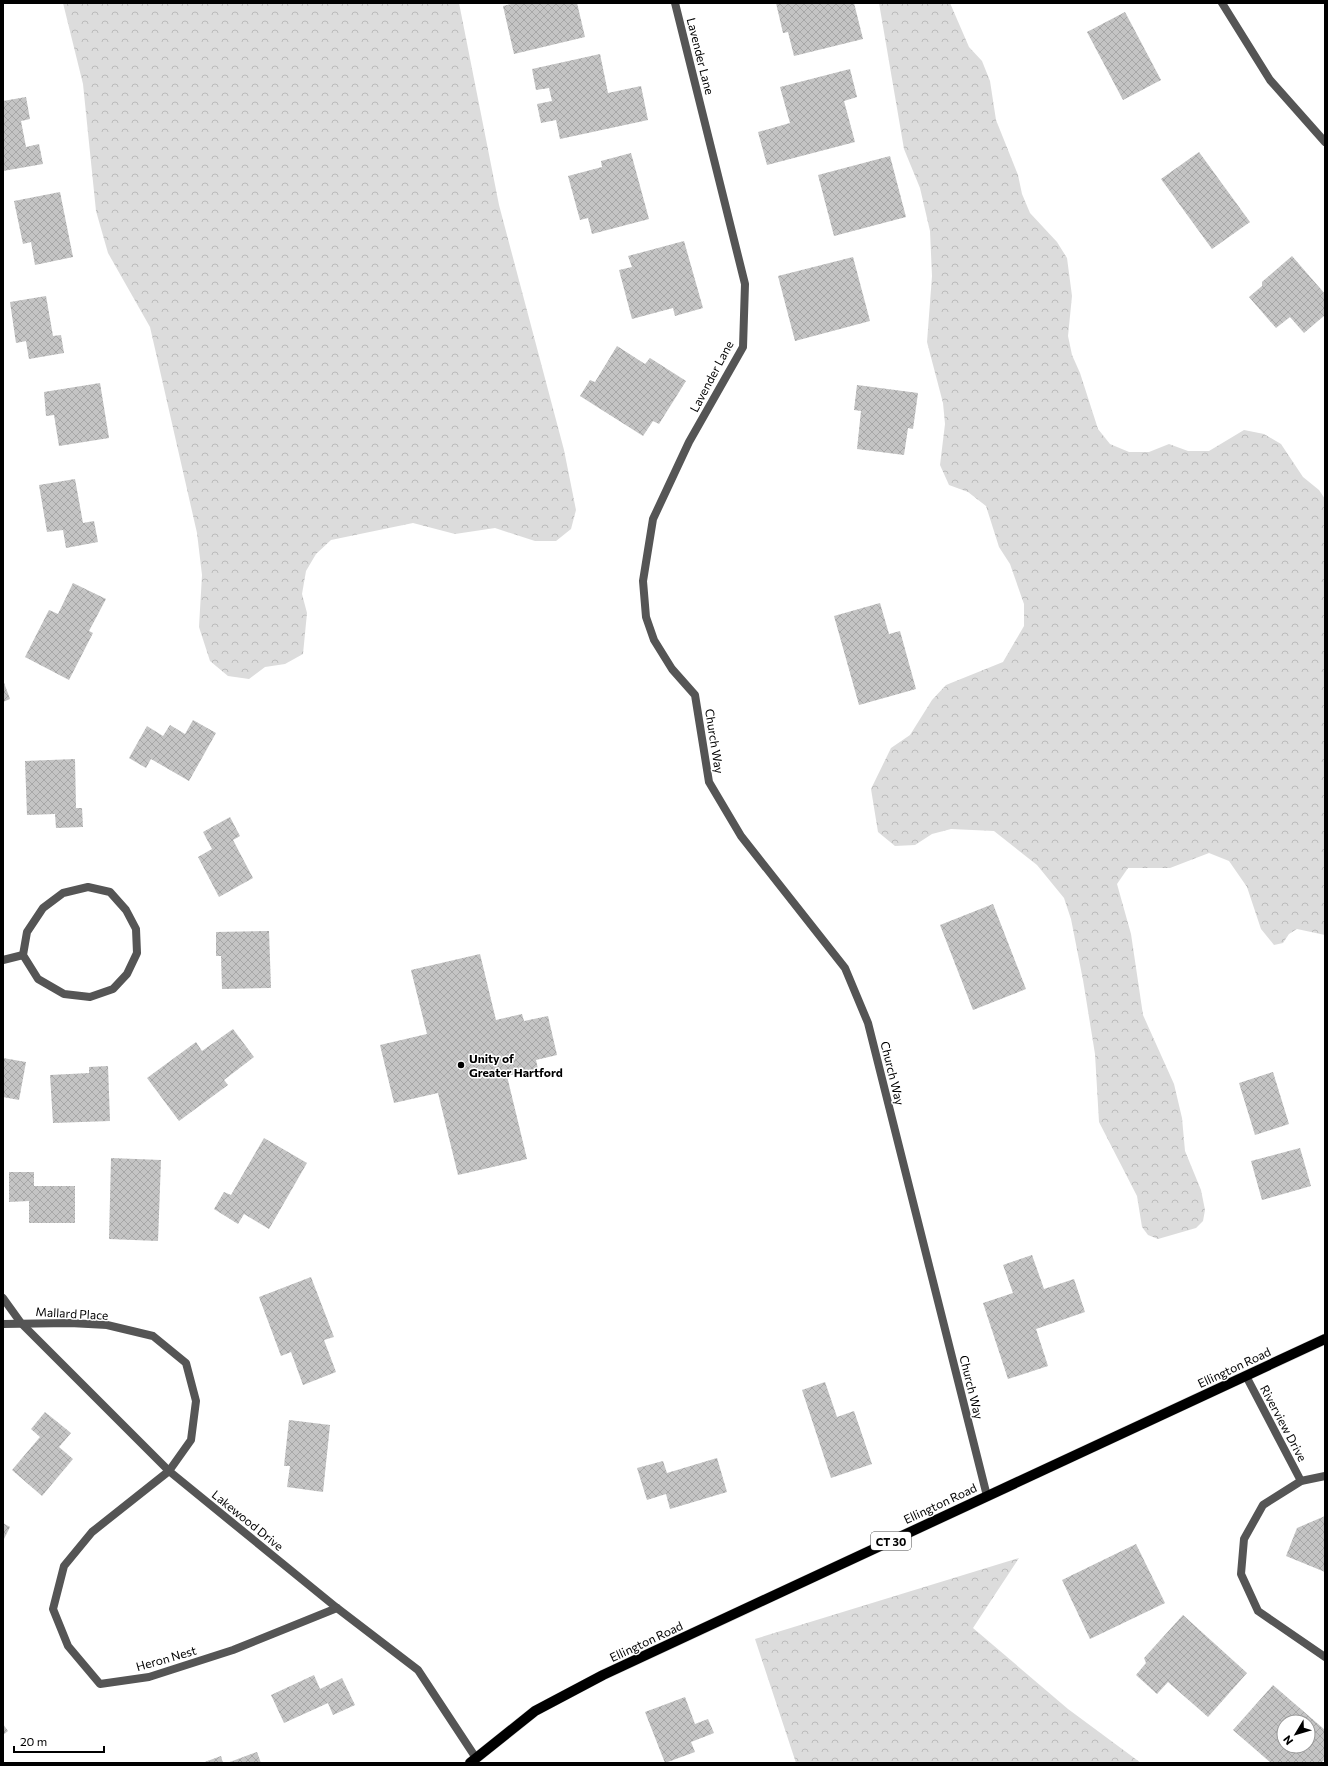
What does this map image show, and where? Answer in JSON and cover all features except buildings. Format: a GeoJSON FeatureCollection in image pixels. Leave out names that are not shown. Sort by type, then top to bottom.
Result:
{"type":"FeatureCollection","features":[{"type":"Feature","properties":{"kind":"main road","name":"Ellington Road"},"geometry":{"type":"LineString","coordinates":[[473,1760],[535,1711],[603,1675],[1325,1339]]}},
{"type":"Feature","properties":{"kind":"street","name":"Lavender Lane"},"geometry":{"type":"LineString","coordinates":[[675,3],[745,284],[743,347],[689,442],[653,519],[643,581],[646,618],[654,640],[672,669],[695,695]]}},
{"type":"Feature","properties":{"kind":"street"},"geometry":{"type":"LineString","coordinates":[[1222,3],[1270,80],[1325,142]]}},
{"type":"Feature","properties":{"kind":"street","name":"Church Way"},"geometry":{"type":"LineString","coordinates":[[695,695],[710,782],[742,836],[845,968],[868,1024],[987,1496]]}},
{"type":"Feature","properties":{"kind":"street"},"geometry":{"type":"LineString","coordinates":[[88,887],[110,892],[126,910],[136,929],[137,953],[127,974],[113,988],[90,997],[64,994],[38,979],[23,955],[27,932],[43,908],[63,893],[88,887]]}},
{"type":"Feature","properties":{"kind":"street"},"geometry":{"type":"LineString","coordinates":[[3,960],[23,955]]}},
{"type":"Feature","properties":{"kind":"street","name":"Lakewood Drive"},"geometry":{"type":"LineString","coordinates":[[3,1298],[21,1323],[169,1471],[337,1608],[418,1670],[473,1760]]}},
{"type":"Feature","properties":{"kind":"street","name":"Mallard Place"},"geometry":{"type":"LineString","coordinates":[[3,1324],[107,1325],[153,1336],[186,1363],[196,1401],[191,1440],[169,1471]]}},
{"type":"Feature","properties":{"kind":"street","name":"Riverview Drive"},"geometry":{"type":"LineString","coordinates":[[1246,1376],[1300,1481]]}},
{"type":"Feature","properties":{"kind":"street","name":"Heron Nest"},"geometry":{"type":"LineString","coordinates":[[169,1471],[92,1532],[64,1566],[53,1609],[68,1646],[100,1684],[149,1678],[233,1650],[337,1608]]}},
{"type":"Feature","properties":{"kind":"street","name":"Riverview Drive"},"geometry":{"type":"LineString","coordinates":[[1325,1476],[1300,1481],[1263,1505],[1244,1539],[1241,1574],[1258,1611],[1325,1657]]}},
{"type":"Feature","properties":{"kind":"green space"},"geometry":{"type":"Polygon","coordinates":[[[63,3],[459,3],[499,205],[564,450],[576,510],[571,529],[556,541],[535,541],[495,528],[455,534],[413,523],[331,540],[316,554],[306,571],[302,594],[307,613],[303,654],[285,664],[265,667],[249,679],[228,676],[210,661],[199,627],[202,575],[197,533],[150,327],[108,253],[96,211],[83,84],[63,3]]]}},
{"type":"Feature","properties":{"kind":"green space"},"geometry":{"type":"Polygon","coordinates":[[[879,3],[950,3],[969,47],[982,61],[990,81],[996,120],[1018,175],[1022,194],[1030,213],[1057,242],[1067,258],[1072,296],[1068,336],[1072,355],[1080,373],[1098,429],[1110,444],[1129,452],[1149,452],[1169,444],[1188,451],[1209,451],[1244,430],[1264,434],[1281,444],[1303,477],[1319,490],[1325,499],[1325,935],[1297,929],[1289,934],[1283,943],[1274,945],[1261,929],[1247,887],[1229,861],[1209,853],[1170,868],[1128,868],[1117,884],[1131,934],[1143,1015],[1174,1084],[1182,1118],[1185,1151],[1201,1190],[1205,1210],[1203,1221],[1196,1228],[1158,1239],[1148,1235],[1142,1227],[1137,1196],[1099,1122],[1095,1054],[1071,919],[1064,898],[1037,865],[994,831],[951,829],[932,834],[915,845],[895,846],[878,832],[871,789],[891,748],[910,735],[932,700],[946,685],[1003,662],[1024,626],[1024,604],[1010,564],[999,547],[986,506],[968,492],[949,485],[940,465],[945,424],[943,403],[927,342],[932,276],[930,231],[920,188],[904,149],[879,3]]]}},
{"type":"Feature","properties":{"kind":"green space"},"geometry":{"type":"Polygon","coordinates":[[[1019,1558],[973,1628],[1068,1709],[1141,1763],[796,1763],[755,1639],[1019,1558]]]}},
{"type":"Feature","properties":{"kind":"place","name":"Unity of Greater Hartford"},"geometry":{"type":"Point","coordinates":[461,1065]}}]}
